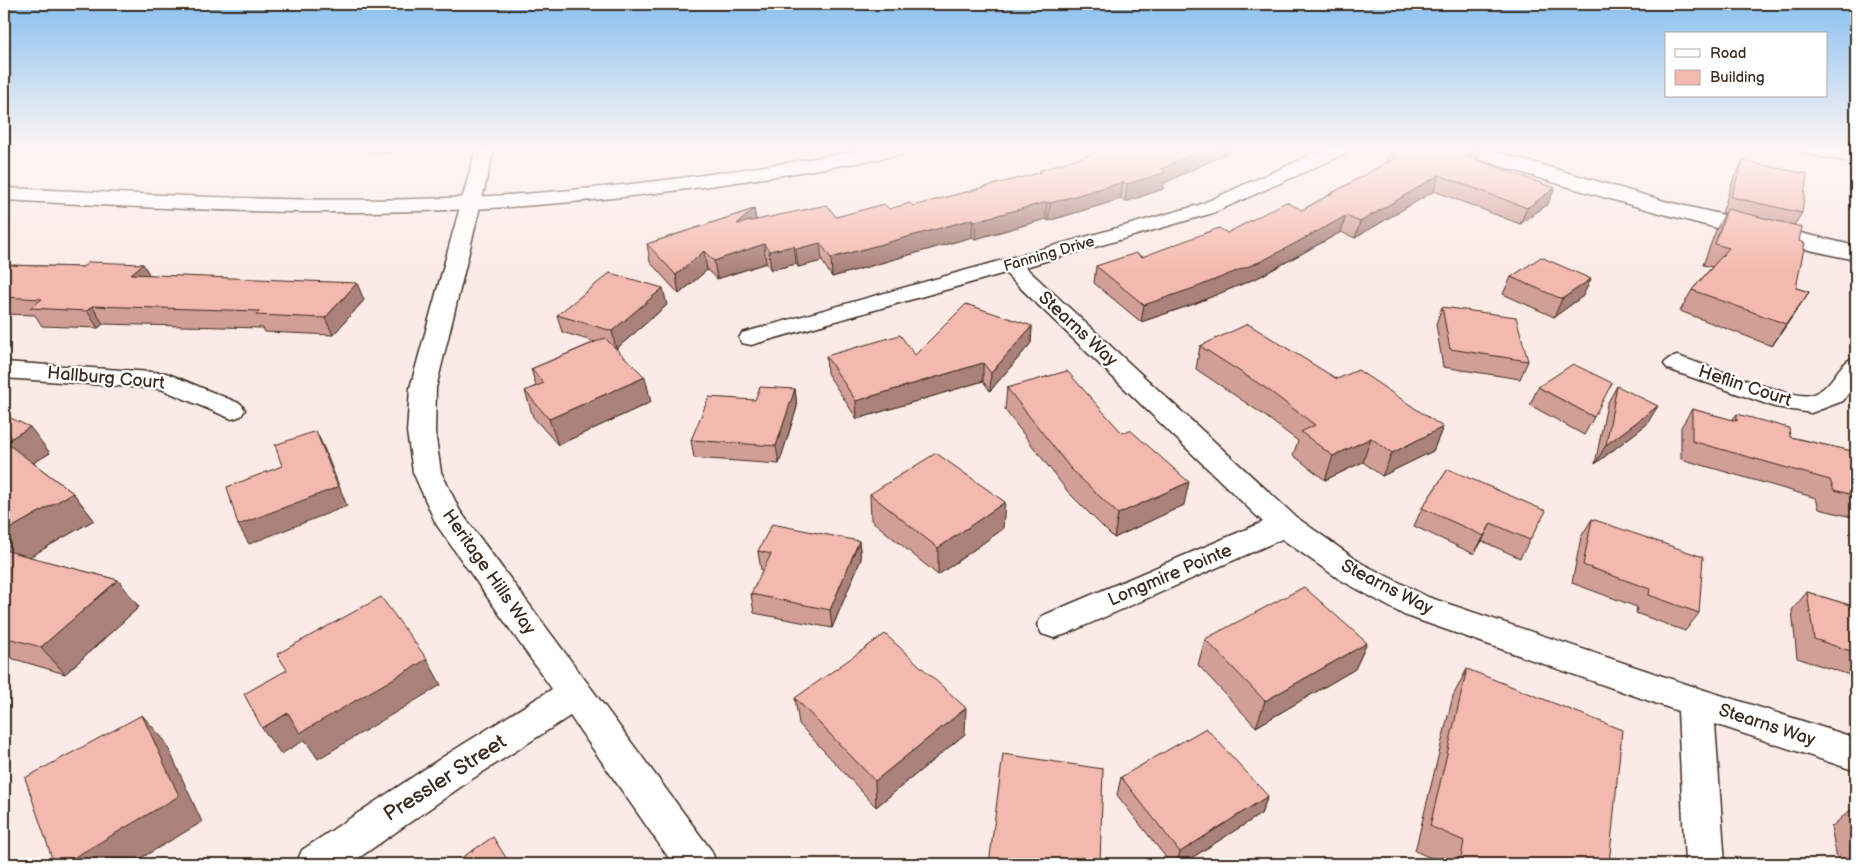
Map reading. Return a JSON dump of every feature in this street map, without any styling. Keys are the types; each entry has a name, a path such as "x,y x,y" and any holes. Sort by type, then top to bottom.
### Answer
{"street":[{"name":"Heritage Hills Way","path":"475,190 423,388 421,432 427,472 447,516 697,864"},
{"path":"4,194 319,206 386,206 472,202 637,190"},
{"name":"Fanning Drive","path":"751,338 1206,209 1250,190"},
{"path":"1597,190 1709,220 1856,254"},
{"name":"Stearns Way","path":"1010,265 1285,525 1350,571 1416,606 1695,702 1856,754"},
{"name":"Heflin Court","path":"1677,364 1784,401 1811,405 1834,395 1856,365"},
{"name":"Hallburg Court","path":"4,370 166,381 232,410"},
{"name":"Longmire Pointe","path":"1054,626 1285,525"},
{"name":"Pressler Street","path":"316,864 459,767 574,694"},
{"path":"1695,702 1705,864"}],"building":[{"path":"976,190 1097,190 975,221 973,219 831,258 820,243 796,249 794,246 769,251 764,244 714,261 704,251 676,275 647,244 754,209 737,224 827,205 836,217 884,204 889,209 910,203 913,206"},
{"path":"1339,190 1415,190 1360,222 1346,216 1264,260 1197,287 1144,305 1096,266 1136,253 1142,257 1219,228 1227,233 1286,202 1302,210"},
{"path":"1478,190 1553,190 1527,208"},
{"path":"1733,190 1805,190 1802,213 1731,197"},
{"path":"1727,209 1802,227 1799,241 1805,243 1796,288 1809,292 1786,324 1692,290 1729,248 1715,244"},
{"path":"1541,257 1591,279 1562,299 1511,277"},
{"path":"89,262 143,264 131,274 357,283 325,318 256,315 260,311 92,306 87,311 30,308 42,299 4,297 4,265 83,267"},
{"path":"610,273 663,288 612,331 557,315"},
{"path":"966,304 1032,326 991,373 983,363 856,401 826,356 900,335 915,355"},
{"path":"1442,307 1516,317 1528,361 1450,349"},
{"path":"1248,324 1337,379 1358,370 1443,427 1392,453 1371,438 1333,456 1301,432 1315,425 1267,389 1200,346"},
{"path":"605,338 645,377 549,419 525,391 544,383 531,369"},
{"path":"1573,364 1612,383 1594,417 1538,387"},
{"path":"1067,371 1122,433 1130,430 1189,482 1118,514 1071,469 1007,388"},
{"path":"1617,386 1658,406 1606,445"},
{"path":"760,387 795,389 776,446 691,440 709,397 755,400"},
{"path":"1692,409 1737,421 1737,414 1789,428 1790,437 1856,452 1856,496 1834,490 1830,480 1692,441"},
{"path":"4,415 30,427 5,442 73,493 4,532"},
{"path":"316,431 338,487 238,525 227,487 282,466 275,445"},
{"path":"936,453 1005,502 938,548 870,494"},
{"path":"1448,469 1546,511 1530,540 1491,523 1484,536 1422,508"},
{"path":"1592,519 1703,557 1699,613 1649,595 1650,589 1583,565"},
{"path":"772,524 859,541 830,610 751,594 771,554 758,551"},
{"path":"4,550 118,580 41,647 4,637"},
{"path":"1304,587 1367,643 1265,701 1205,639"},
{"path":"1807,592 1856,607 1856,653 1814,639"},
{"path":"381,597 427,659 300,733 288,713 262,728 244,694 287,670 277,654"},
{"path":"885,634 966,708 875,781 795,698"},
{"path":"1467,669 1622,730 1609,864 1460,864 1464,841 1430,826"},
{"path":"142,715 179,796 63,864 54,864 25,778"},
{"path":"1206,728 1268,796 1180,852 1121,777"},
{"path":"1003,754 1103,769 1100,864 989,864"},
{"path":"493,837 510,864 452,864"}]}
